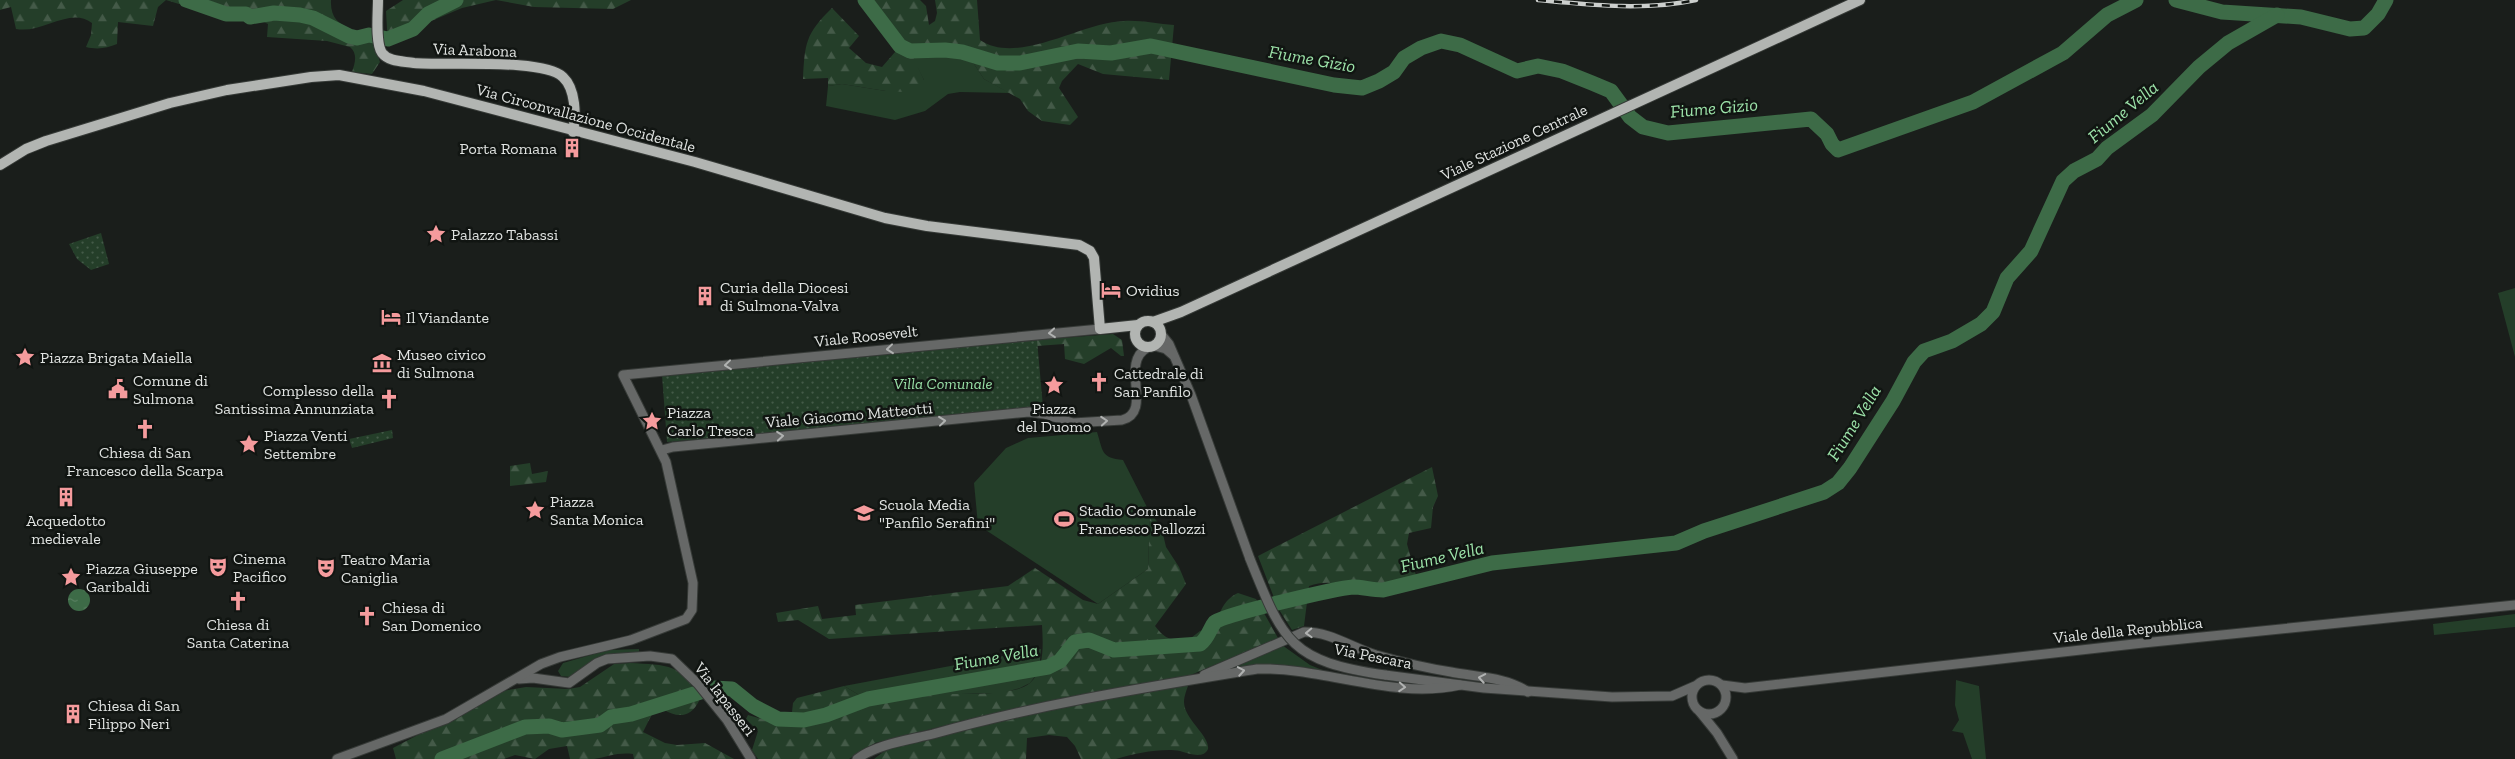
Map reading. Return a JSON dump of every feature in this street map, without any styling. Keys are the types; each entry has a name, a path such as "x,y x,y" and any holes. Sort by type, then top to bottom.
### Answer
{"main road":[{"name":"Via Arabona","path":"378,0 379,43 382,53 388,58 428,64 506,66 553,70 565,79 571,92 573,132"},
{"name":"Viale Stazione Centrale","path":"1153,322 1181,312 1860,0"},
{"name":"Via Circonvallazione Occidentale","path":"0,165 26,149 46,141 170,103 227,90 324,75 338,75 398,85 573,132 695,162 885,218 1084,246 1094,258 1100,329"},
{"name":"Viale Stazione Centrale","path":"1161,332 1181,312"},
{"path":"1145,321 1153,322 1161,332 1160,341 1151,347 1139,345 1135,338 1135,330 1138,325 1145,321"},
{"name":"Viale Roosevelt","path":"1100,329 1138,325"},
{"name":"Viale Roosevelt","path":"1112,328 1135,338"}],"street":[{"name":"Viale Roosevelt","path":"662,450 623,375 1100,329"},
{"name":"Via Pescara","path":"1161,332 1175,357 1250,559 1275,619 1293,643 1327,663 1385,675 1460,685 1528,692 1612,697 1672,696 1695,686"},
{"path":"1151,347 1166,349 1175,357"},
{"name":"Viale Giacomo Matteotti","path":"662,450 673,446 1040,412 1070,422 1129,418 1136,406 1136,362 1139,354 1151,347"},
{"path":"337,759 446,720 542,664 580,651 631,640 676,625 689,616 693,594 691,570 662,450"},
{"name":"Viale della Repubblica","path":"1722,685 1745,688 2142,643 2515,604"},
{"path":"1193,680 1258,651 1309,632 1325,635 1376,655 1450,672 1508,682 1528,692"},
{"name":"Via Iapasseri","path":"560,682 569,682 586,669 607,659 650,656 672,659 698,684 727,720 751,759"},
{"path":"542,664 560,682"},
{"path":"857,759 880,748 991,718 1053,704 1272,668 1392,686 1437,688 1460,685"},
{"path":"516,680 533,678 560,682"},
{"path":"1717,733 1716,719 1726,701 1726,693 1722,685 1708,680 1695,686 1692,697 1697,709 1717,733 1732,759"},
{"name":"Viale della Repubblica","path":"1726,701 1745,688"},
{"name":"Via Pescara","path":"1672,696 1697,709"},
{"path":"1697,709 1707,714 1719,711"}],"green space":[{"path":"0,0 166,0 158,7 153,26 118,22 117,44 90,48 86,47 91,35 92,23 75,17 36,28 16,29 11,7 0,10"},
{"path":"166,0 331,0 332,11 336,19 348,28 371,39 376,46 380,62 372,74 352,72 355,56 350,47 327,41 267,37 268,24 260,20 227,17 185,2 179,4"},
{"path":"403,0 496,0 462,8 429,22 388,46 386,11"},
{"path":"496,0 631,0 613,9 534,7"},
{"path":"869,0 920,0 926,6 929,25 935,21 937,13 935,0 977,0 980,40 995,47 1031,46 1107,23 1130,21 1174,25 1169,80 1103,74 1078,64 1062,81 1059,88 1078,117 1070,125 1042,121 1028,111 1020,99 984,79 964,49 931,47 913,57 924,80 923,93 886,91 842,84 828,86 828,78 803,79 808,40 816,25 832,8 859,36 849,48 866,63 882,67 902,44"},
{"path":"931,47 964,49 984,79 1010,93 960,92 948,94 925,111 895,120 826,106 828,86 842,84 886,91 924,80 912,57"},
{"path":"101,233 109,264 91,270 77,259 69,244"},
{"path":"2515,288 2515,357 2498,293"},
{"path":"1113,334 1122,340 1124,356 1121,356 1111,348 1084,364 1065,359 1064,344 1037,346 1037,340"},
{"name":"Villa Comunale","path":"1037,340 1043,407 667,442 662,375"},
{"path":"392,430 393,438 352,448 349,439"},
{"name":"Stadio Comunale Francesco Pallozzi","path":"1097,432 1104,452 1110,457 1123,460 1150,513 1148,569 1098,604 978,525 974,483 1006,448 1028,438"},
{"path":"530,463 532,474 548,471 546,482 510,486 510,466"},
{"path":"1432,467 1438,496 1433,507 1431,528 1409,533 1407,544 1417,579 1371,587 1332,583 1309,586 1304,626 1292,630 1278,608 1258,556"},
{"path":"1150,513 1161,526 1166,547 1179,567 1186,584 1155,626 1162,634 1172,639 1187,641 1200,631 1215,627 1225,603 1238,593 1256,599 1278,638 1186,677 967,720 875,743 849,759 758,759 752,750 758,731 746,719 748,715 769,721 792,712 793,703 797,698 844,686 874,704 920,695 978,694 1009,691 1030,683 1035,678 1041,664 1042,625 829,639 798,620 778,622 776,613 818,606 822,619 856,615 855,605 1008,586 1035,568 1083,600 1098,604 1148,569"},
{"path":"2515,614 2515,627 2434,635 2433,624"},
{"path":"1282,645 1310,665 1332,674 1217,673"},
{"path":"639,649 639,652 604,655 570,677 561,676 558,671 563,663 608,650"},
{"path":"1041,649 1039,671 1030,683 1003,693 920,695 874,704 844,686"},
{"path":"614,664 654,664 673,668 687,679 699,701 692,710 684,715 674,714 663,709 652,714 643,732 665,743 677,745 705,743 734,759 634,759 633,754 617,754 594,759 570,759 567,746 549,749 535,759 515,755 504,759 396,759 393,748 502,691 526,687 568,689 580,687"},
{"path":"1956,680 1979,686 1986,759 1972,759 1963,733 1952,731 1959,720 1955,705"},
{"path":"1189,683 1184,700 1185,708 1208,744 1206,752 1200,755 1177,750 1162,750 1128,755 1116,759 1081,759 1075,746 1067,737 1049,735 1027,738 1026,759 874,759 891,746 1000,719"}],"water":[{"path":"75,589 83,589 90,596 90,604 83,611 75,611 68,604 68,596"}],"waterway":[{"name":"Fiume Gizio","path":"186,0 226,14 246,14 250,17 274,13 300,15 313,18 349,36 357,38 369,35 388,39 413,29 428,14 456,0"},
{"name":"Fiume Gizio","path":"865,0 900,46 910,51 945,50 962,52 998,63 1020,63 1078,51 1111,53 1151,46 1334,85 1362,88 1394,72 1404,58 1421,48 1441,41 1460,45 1517,71 1538,66 1562,71 1611,91 1630,117 1643,127 1668,133 1811,119 1827,134 1832,144 1838,150 1973,102 2063,53 2107,15 2136,0"},
{"name":"Fiume Gizio","path":"2176,0 2222,12 2301,17 2350,29 2364,28 2378,14 2386,0"},
{"name":"Fiume Vella","path":"442,759 525,727 549,726 562,730 600,725 611,717 631,714 713,688 732,689 753,706 778,719 804,720 826,715 868,699 1048,667 1060,661 1075,642 1089,640 1114,650 1200,644 1215,622 1281,602 1353,587 1383,590 1492,563 1676,543 1704,531 1824,492 1838,483 1850,468 1893,401 1914,362 1924,351 1952,341 1981,324 1993,312 2007,278 2031,251 2063,181 2074,171 2097,159 2107,148 2152,115 2199,67 2228,43 2277,15"}],"railway":[{"path":"1538,0 1637,6 1696,0"}],"place":[{"name":"Porta Romana","path":"572,148"},
{"name":"Palazzo Tabassi","path":"436,234"},
{"name":"Ovidius","path":"1111,290"},
{"name":"Curia della Diocesi di Sulmona-Valva","path":"705,296"},
{"name":"Il Viandante","path":"391,317"},
{"name":"Piazza Brigata Maiella","path":"25,357"},
{"name":"Museo civico di Sulmona","path":"382,363"},
{"name":"Cattedrale di San Panfilo","path":"1099,382"},
{"name":"Piazza del Duomo","path":"1054,385"},
{"name":"Comune di Sulmona","path":"118,389"},
{"name":"Complesso della Santissima Annunziata","path":"389,399"},
{"name":"Piazza Carlo Tresca","path":"652,421"},
{"name":"Chiesa di San Francesco della Scarpa","path":"145,429"},
{"name":"Piazza Venti Settembre","path":"249,444"},
{"name":"Acquedotto medievale","path":"66,497"},
{"name":"Piazza Santa Monica","path":"535,510"},
{"name":"Scuola Media \"Panfilo Serafini\"","path":"864,513"},
{"name":"Stadio Comunale Francesco Pallozzi","path":"1064,519"},
{"name":"Cinema Pacifico","path":"218,567"},
{"name":"Teatro Maria Caniglia","path":"326,568"},
{"name":"Piazza Giuseppe Garibaldi","path":"71,577"},
{"name":"Chiesa di Santa Caterina","path":"238,601"},
{"name":"Chiesa di San Domenico","path":"367,616"},
{"name":"Chiesa di San Filippo Neri","path":"73,714"}]}
